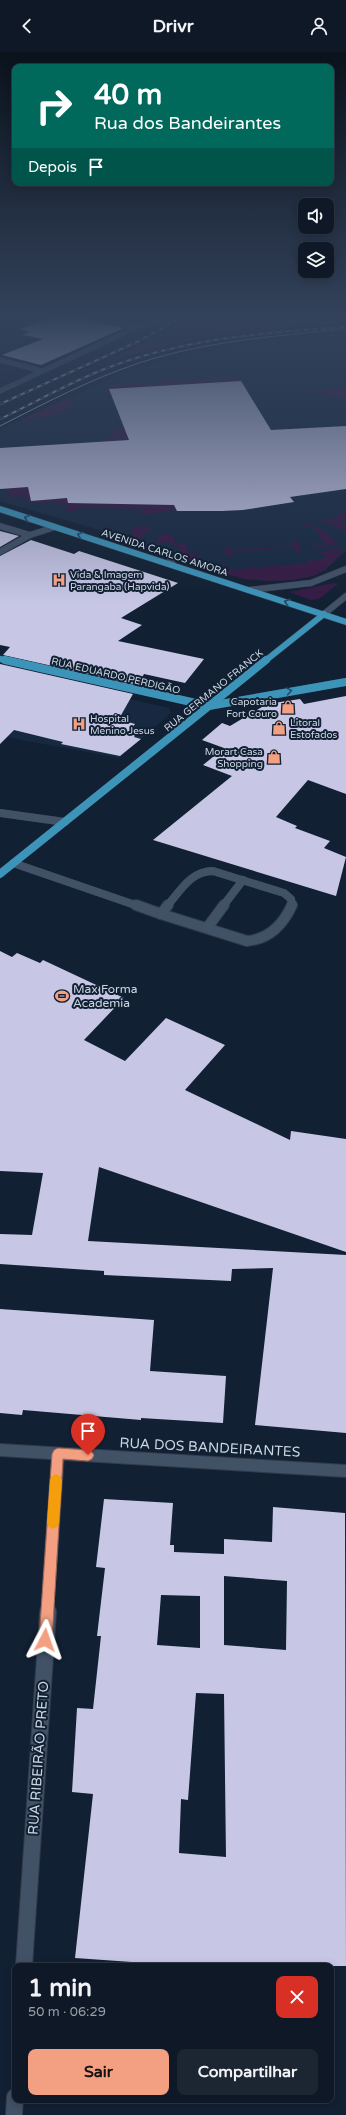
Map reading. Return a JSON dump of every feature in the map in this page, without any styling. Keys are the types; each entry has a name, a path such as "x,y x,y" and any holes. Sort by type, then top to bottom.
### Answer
{"main road":[{"name":"AVENIDA CARLOS AMORA","path":"0,509 176,563 180,568 346,622"},
{"name":"RUA GERMANO FRANCK","path":"0,874 324,614"},
{"name":"RUA EDUARDO PERDIGÃO","path":"0,659 209,706 346,682"}],"street":[{"path":"0,526 30,535"},
{"path":"0,552 30,535 55,527"},
{"path":"0,532 7,528"},
{"path":"170,558 176,563"},
{"path":"249,590 301,586 325,580 346,569"},
{"name":"RUA GERMANO FRANCK","path":"324,614 346,596"},
{"path":"0,813 65,822"},
{"path":"13,863 161,914 247,941 260,941 270,937 292,906 291,899 284,893 213,871 196,874 161,914"},
{"path":"207,928 243,880"},
{"name":"RUA DOS BANDEIRANTES","path":"0,1450 346,1471"},
{"name":"RUA RIBEIRÃO PRETO","path":"24,1963 58,1454"},
{"path":"14,2115 15,2103"}],"shaded area":[{"path":"37,412 346,412 346,551 325,570 308,577 273,581 244,579 138,546 137,541 0,501 0,429"},
{"path":"37,412 60,412 33,419 20,420"},
{"path":"124,427 129,440 102,441 111,436 113,430"},
{"path":"28,487 31,501 67,498 68,503 175,505 177,509 147,515 142,514 143,509 78,507 77,512 65,511 71,507 49,501 43,504 25,501 22,500 29,496 21,494 14,498 9,495 7,488"},
{"path":"346,511 346,516 341,521 346,527 346,531 321,521 322,519 329,521"},
{"path":"304,525 317,527 339,544 315,548 314,546 325,545 314,527 304,528"},
{"path":"149,526 152,528 143,534 140,540 142,544 149,546 146,548 125,541 133,535 132,527"},
{"path":"172,534 176,544 185,543 188,552 200,556 201,558 196,561 219,569 225,564 228,570 309,563 307,558 316,561 327,556 319,552 341,549 343,552 325,570 313,576 291,580 267,581 244,579 188,562 178,546 166,542 163,544 155,540 160,535"},
{"path":"295,541 298,543 302,551 297,552 294,547 231,552 233,557 227,555 224,549 228,546 230,550 293,546 291,542"},
{"path":"333,583 338,584 319,599 311,600 290,592"},
{"name":"Hospital Menino Jesus","path":"0,670 169,708 171,713 119,758 0,736"}],"building":[{"path":"118,412 260,412 271,430 346,426 346,489 290,497 294,502 243,510 177,511 174,505 68,503 67,498 31,501 28,487 0,489 0,448 129,440"},
{"path":"0,531 19,536 0,547"},
{"path":"31,540 74,554 79,551 178,583 121,618 142,625 118,641 204,659 185,683 144,674 138,685 3,655 10,647 0,645 0,556"},
{"name":"Hospital Menino Jesus","path":"0,664 133,694 120,717 130,720 128,722 135,724 132,728 139,730 134,737 141,739 120,756 61,744 63,742 14,730 0,744"},
{"path":"346,696 346,794 308,780 276,817 297,826 295,828 330,841 324,848 346,857 336,896 153,840 232,776 203,765 224,748 202,740 222,723 230,726 267,704 300,699 304,704"},
{"path":"0,951 12,957 17,953 40,963 43,960 124,998 84,1040 125,1061 166,1018 225,1045 185,1090 290,1140 291,1131 346,1139 346,1252 99,1167 88,1241 346,1255 346,1433 255,1425 273,1268 232,1269 231,1281 104,1275 104,1271 0,1264 0,1234 32,1235 43,1173 0,1171"},
{"path":"0,1309 154,1320 150,1371 226,1376 223,1423 141,1418 141,1420 23,1410 22,1415 0,1413"},
{"path":"104,1499 173,1503 170,1545 174,1545 174,1552 224,1554 224,1539 272,1542 273,1507 345,1513 346,1966 334,1966 334,1963 146,1963 75,1958 93,1794 72,1792 77,1708 93,1709 101,1636 97,1636 105,1568 96,1567","holes":["224,1576 287,1581 286,1650 224,1645","161,1595 200,1596 200,1648 157,1645","196,1693 224,1694 226,1857 179,1853 181,1799 188,1800"]}],"tram line":[{"path":"0,426 27,412"}],"railway":[{"path":"0,419 13,412"}],"slow traffic":[{"path":"53,1523 56,1480"}],"place":[{"name":"Vida & Imagem Parangaba (Hapvida)","path":"59,580"},
{"name":"Capotaria Fort Couro","path":"288,707"},
{"name":"Hospital Menino Jesus","path":"79,724"},
{"name":"Litoral Estofados","path":"279,728"},
{"name":"Morart Casa Shopping","path":"274,757"},
{"name":"Max Forma Academia","path":"62,996"}],"route":[{"path":"45,1640 58,1454 88,1455"}]}
